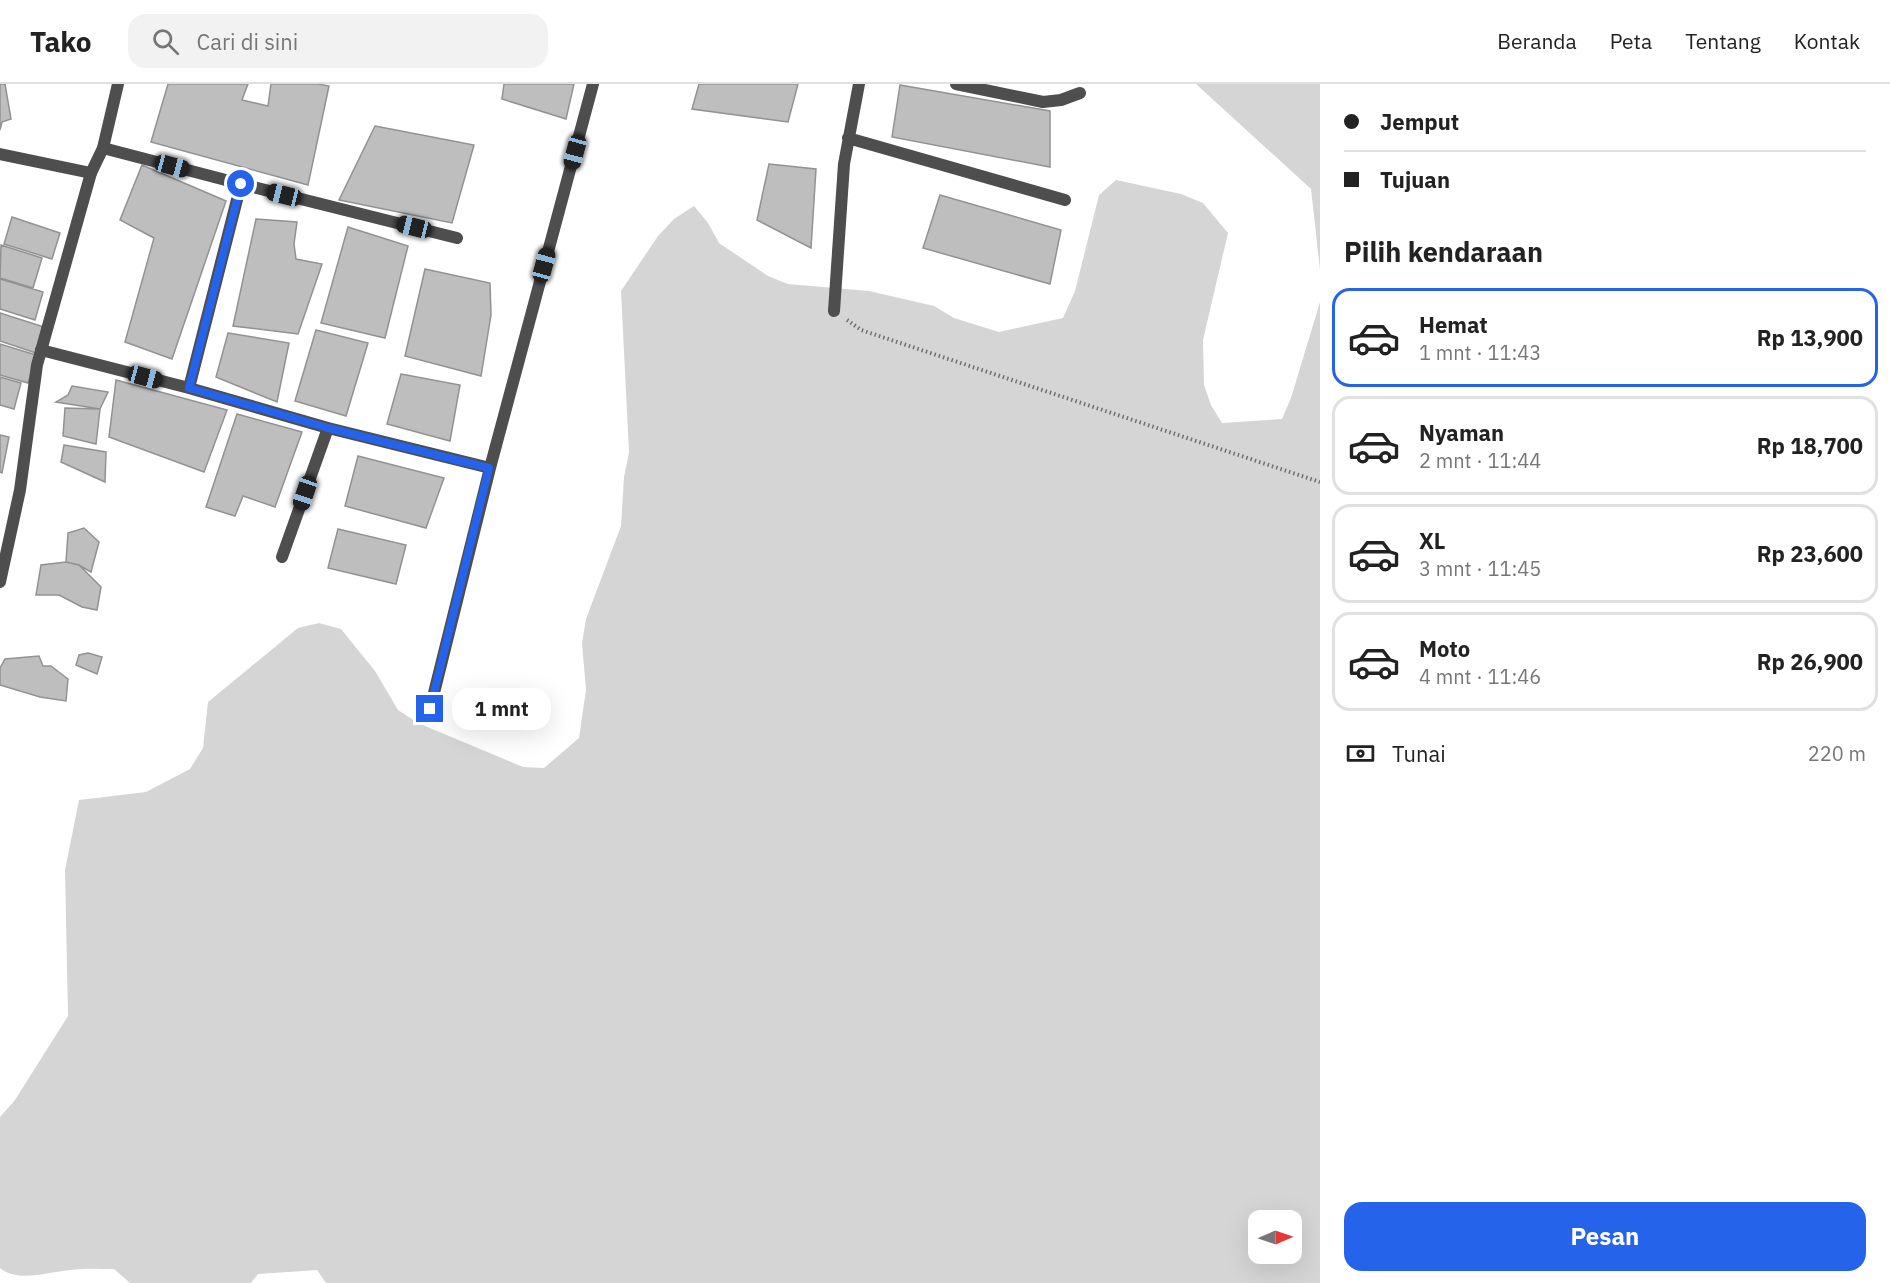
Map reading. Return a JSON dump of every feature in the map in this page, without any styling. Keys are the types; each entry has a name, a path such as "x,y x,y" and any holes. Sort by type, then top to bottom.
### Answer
{"street":[{"path":"0,582 20,490 37,365 91,173 103,148 118,84"},
{"path":"430,709 489,468 593,84"},
{"path":"834,311 844,164 859,84"},
{"path":"956,84 1042,102 1061,100 1080,93"},
{"path":"848,138 1065,200"},
{"path":"103,148 457,238"},
{"path":"0,154 91,173"},
{"path":"189,388 241,184"},
{"path":"41,350 189,388 328,428 489,468"},
{"path":"282,557 328,428"}],"path":[{"path":"834,311 861,330 1320,482"}],"shaded area":[{"path":"1196,84 1320,84 1320,270 1311,189"},
{"path":"1116,180 1181,194 1203,203 1228,233 1203,340 1204,385 1211,405 1222,423 1282,419 1291,398 1320,302 1320,1283 326,1283 317,1270 258,1274 251,1283 130,1283 114,1269 76,1269 24,1276 15,1275 0,1268 0,1117 15,1100 68,1016 65,870 79,800 146,792 190,769 203,748 208,702 298,628 319,623 341,629 375,671 398,710 418,723 523,767 544,768 579,738 586,690 582,643 586,619 621,526 624,477 629,452 621,291 658,236 674,219 694,206 708,223 719,243 768,276 788,284 869,291 934,306 954,318 999,332 1063,318 1075,291 1099,195"}],"building":[{"path":"0,84 5,84 11,119 2,122 0,130"},
{"path":"168,84 248,84 242,100 268,106 271,84 329,86 308,185 151,142"},
{"path":"504,84 574,84 566,119 502,99"},
{"path":"699,84 798,84 788,122 692,109"},
{"path":"900,85 1050,111 1050,167 892,137"},
{"path":"375,126 474,145 452,223 339,200"},
{"path":"769,164 816,169 811,248 757,220"},
{"path":"142,165 226,201 172,359 125,342 154,238 120,220"},
{"path":"940,195 1061,230 1050,284 923,248"},
{"path":"12,217 60,233 52,259 4,244"},
{"path":"256,219 297,222 294,244 296,259 322,264 298,334 233,326"},
{"path":"348,227 408,246 385,338 321,323"},
{"path":"1,245 42,258 33,288 0,278"},
{"path":"425,269 490,283 491,315 481,376 405,356"},
{"path":"0,279 43,292 35,320 0,309"},
{"path":"0,313 44,327 36,353 0,341"},
{"path":"316,330 368,343 346,416 295,401"},
{"path":"228,333 289,343 277,402 216,377"},
{"path":"0,344 36,355 28,383 0,375"},
{"path":"401,374 460,385 450,441 387,424"},
{"path":"0,377 21,383 14,409 0,405"},
{"path":"116,380 227,410 204,472 109,437"},
{"path":"72,386 108,392 100,409 56,402 68,395"},
{"path":"65,408 100,409 96,444 63,436"},
{"path":"237,414 302,432 275,507 243,496 235,516 206,507"},
{"path":"0,435 9,437 2,473 0,472"},
{"path":"64,445 106,452 105,482 61,462"},
{"path":"358,456 444,478 426,528 345,506"},
{"path":"84,528 99,542 91,572 79,565 66,562 68,533"},
{"path":"338,529 406,545 396,584 328,568"},
{"path":"66,562 79,565 101,587 97,610 82,607 59,595 36,595 41,565"},
{"path":"88,653 102,657 97,674 76,665 79,655"},
{"path":"39,656 43,666 51,666 68,679 66,701 40,697 0,685 0,668 5,659"}],"route":[{"path":"241,184 189,388 328,428 489,468 430,709"}]}
